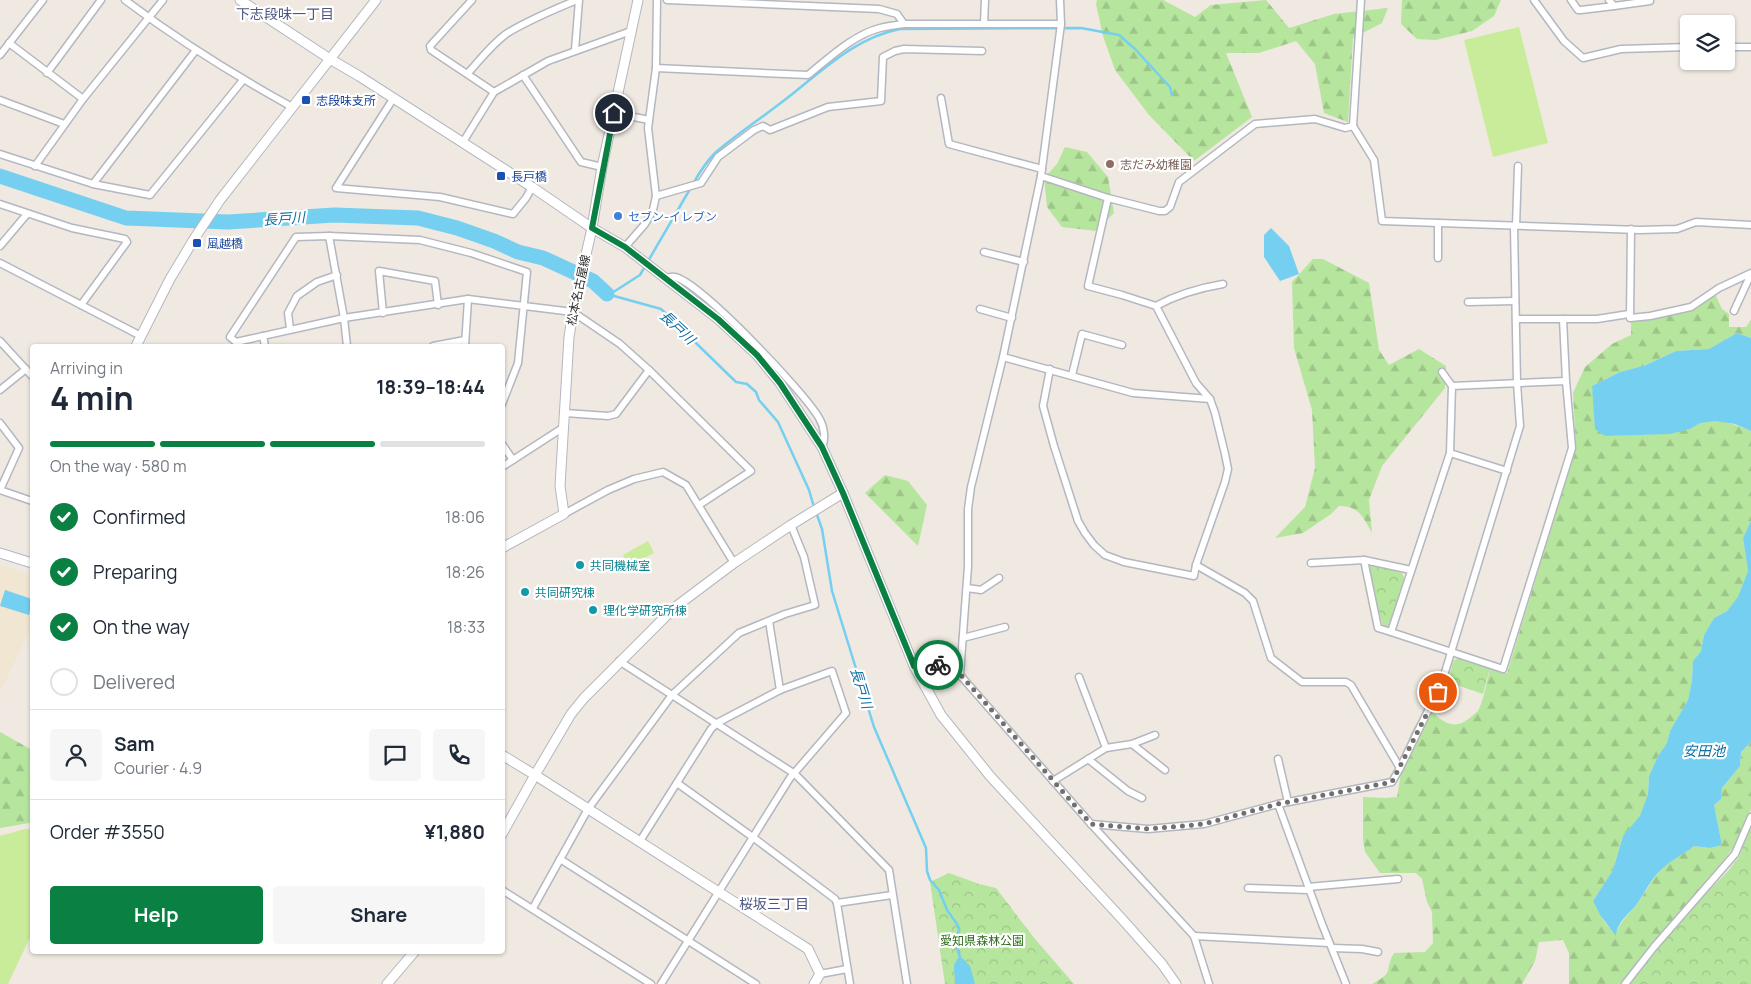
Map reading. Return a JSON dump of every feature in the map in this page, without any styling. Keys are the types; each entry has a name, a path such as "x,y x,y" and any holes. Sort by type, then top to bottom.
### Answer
{"street":[{"path":"0,55 43,0"},
{"path":"47,73 101,0"},
{"path":"125,0 196,50 243,80 292,107"},
{"path":"35,166 82,100 163,0"},
{"path":"240,0 330,60 359,76 532,187 592,228 625,247 718,319 757,355 780,383 822,447 843,493 914,666 941,715 990,776 1129,927 1162,964 1176,984"},
{"path":"137,344 170,279 195,236 220,200 376,0"},
{"path":"472,0 430,46 431,50 494,92"},
{"path":"468,73 491,47 507,34 540,16 578,0 575,50"},
{"name":"松本名古屋線","path":"564,514 560,486 569,337 578,284 592,228 602,167 638,0"},
{"path":"625,247 645,224 653,210 656,196 648,128 656,68 657,0"},
{"path":"667,0 879,8 897,14 904,24"},
{"path":"984,23 985,0"},
{"path":"960,674 967,588 968,509 971,487 1004,357 1042,173 1060,28 1060,0"},
{"path":"1361,0 1353,126 1374,160 1382,221 1631,229 1677,229 1696,222 1751,225"},
{"path":"1534,0 1564,41 1583,58 1620,49 1680,47"},
{"path":"1571,0 1578,10 1611,3 1650,1"},
{"path":"656,68 808,75 836,52 861,36 879,28 904,24 984,23 1060,28"},
{"path":"463,142 494,92 548,61 631,31"},
{"path":"10,43 82,100"},
{"path":"1735,47 1751,47"},
{"path":"656,196 701,183 718,157 754,130 763,126 770,130 828,107 881,101 884,58 895,51 904,49 982,51"},
{"path":"93,184 196,50"},
{"path":"523,75 581,162 602,167"},
{"path":"0,154 93,184 150,195 243,80"},
{"path":"941,98 948,144 1042,173 1108,198 1159,211 1170,208 1179,182 1255,124 1315,119 1345,128 1353,126"},
{"path":"393,99 336,188 440,197 513,214 532,187"},
{"path":"0,100 64,124"},
{"path":"614,113 649,120"},
{"path":"1091,824 1148,829 1204,824 1278,804 1392,782 1442,682 1520,426 1515,301 1515,226 1518,166"},
{"path":"1050,369 1043,406 1054,446 1084,533 1105,554 1124,562 1194,576 1228,469 1210,399 1196,383 1156,306 1088,286 1108,198"},
{"path":"0,204 72,228 124,239 127,242 81,305"},
{"path":"0,246 27,214"},
{"path":"1438,223 1438,258"},
{"path":"1631,229 1630,318 1650,316 1691,307 1719,288 1751,274"},
{"path":"329,236 337,275 347,344"},
{"path":"505,396 518,364 524,306 527,272 471,253 420,240 329,236 296,237 230,337 236,342 344,318 468,299 524,306 573,312 620,344 649,370 751,471 699,504"},
{"path":"984,252 1024,262"},
{"path":"0,263 141,336"},
{"path":"384,313 379,271 435,281 438,305"},
{"path":"1734,311 1751,274"},
{"path":"290,329 288,313 297,296 317,282 337,275"},
{"path":"664,278 675,277 698,290 764,354 820,419 825,441 822,447"},
{"path":"1156,306 1172,297 1195,289 1224,284"},
{"path":"465,343 468,299"},
{"path":"1468,302 1515,301"},
{"path":"980,309 1012,318"},
{"path":"1516,320 1597,319 1629,314"},
{"path":"1364,560 1378,628 1504,669 1572,448 1563,319"},
{"path":"1072,375 1082,334 1122,345"},
{"path":"264,336 264,344"},
{"path":"0,341 30,374"},
{"path":"1004,357 1133,393 1210,399"},
{"path":"0,390 26,369"},
{"path":"565,413 608,416 616,414 649,370"},
{"path":"1391,632 1450,453 1452,386 1442,372"},
{"path":"1452,386 1566,381"},
{"path":"0,423 20,448 0,490 30,500"},
{"path":"505,465 564,426"},
{"path":"505,448 513,460"},
{"path":"1450,453 1507,471"},
{"path":"505,546 608,490 634,479 663,472 686,485 734,564"},
{"path":"505,829 571,714 619,661 674,608 791,525 843,493"},
{"path":"533,908 588,809 672,695 739,633 768,621 815,606 804,557 791,525"},
{"path":"0,553 30,560"},
{"path":"1312,563 1364,560 1411,570"},
{"path":"1196,565 1245,593 1253,601 1271,658 1302,682 1346,682 1351,685 1400,768"},
{"path":"967,588 981,590 999,578"},
{"path":"768,621 780,690"},
{"path":"963,638 1005,627"},
{"path":"619,661 795,774 889,870 907,984"},
{"path":"914,666 932,664 948,667 960,674 1091,824 1194,936 1209,984"},
{"path":"640,841 711,729 718,723 780,690 832,670 846,713 790,778 661,984"},
{"path":"1080,677 1106,748"},
{"path":"1053,781 1106,748 1132,744 1155,735"},
{"path":"1132,744 1165,770"},
{"path":"505,757 808,949 820,974"},
{"path":"1088,759 1128,791 1142,798"},
{"path":"1278,759 1288,802"},
{"path":"677,783 754,838 837,903 850,984"},
{"path":"1278,804 1330,946 1346,984"},
{"path":"1625,984 1654,947 1735,854 1751,817"},
{"path":"560,859 756,984"},
{"path":"1248,888 1309,889 1398,879"},
{"path":"505,892 651,984"},
{"path":"837,903 892,895"},
{"path":"1194,936 1330,946 1378,952"},
{"path":"387,984 412,954"},
{"path":"820,974 847,970"},
{"path":"814,984 820,974"}],"shaded area":[{"path":"0,565 30,574 30,629 0,692"}],"green space":[{"path":"1097,0 1163,0 1195,17 1211,5 1266,0 1289,28 1334,14 1388,8 1382,23 1353,38 1348,122 1324,113 1315,64 1296,41 1259,53 1226,53 1252,117 1194,161 1149,115 1115,70 1103,36 1096,4"},
{"path":"1402,0 1501,0 1494,16 1472,31 1436,40 1417,39 1401,24"},
{"path":"1519,27 1548,143 1493,157 1464,40"},
{"path":"1065,147 1087,152 1108,177 1114,213 1096,231 1062,227 1047,207 1044,178 1057,164"},
{"path":"1313,259 1323,259 1369,283 1379,350 1389,365 1419,349 1446,366 1445,388 1382,466 1369,500 1372,533 1363,517 1356,510 1339,506 1331,514 1303,533 1275,538 1305,507 1315,468 1312,410 1294,348 1292,282"},
{"path":"1711,295 1716,296 1722,309 1729,314 1729,327 1746,327 1751,320 1751,338 1737,333 1709,349 1676,351 1646,365 1620,372 1592,386 1594,403 1605,436 1686,430 1699,423 1712,420 1726,422 1751,431 1751,521 1743,538 1748,571 1738,598 1727,611 1714,618 1704,635 1701,651 1693,661 1688,700 1670,731 1667,743 1658,756 1649,776 1648,794 1640,817 1623,836 1613,870 1593,901 1605,923 1616,933 1656,876 1667,864 1694,846 1710,848 1722,845 1714,805 1721,799 1722,788 1740,766 1741,752 1751,742 1751,809 1736,844 1708,882 1651,945 1621,984 1569,984 1569,953 1563,940 1539,942 1535,961 1522,984 1372,984 1387,973 1394,953 1425,952 1433,943 1432,912 1427,902 1422,879 1416,873 1380,873 1365,852 1363,840 1363,797 1397,797 1405,754 1411,733 1416,724 1422,718 1433,713 1448,723 1462,723 1478,711 1490,668 1507,673 1576,448 1573,393 1585,367 1612,344 1631,335 1631,321 1690,310"},
{"path":"885,475 908,481 927,505 918,546 865,493"},
{"path":"648,541 654,553 629,566 623,555"},
{"path":"1369,563 1402,573 1404,578 1390,626 1383,626 1366,565"},
{"path":"1458,658 1490,668 1483,694 1448,682 1453,661"},
{"path":"0,732 30,749 30,822 0,828"},
{"path":"1751,825 1751,984 1630,984 1686,914 1739,857"},
{"path":"30,829 30,937 8,984 0,984 0,836"},
{"name":"愛知県森林公園","path":"949,873 996,888 1035,939 1074,984 945,984 930,882"}],"water":[{"path":"1271,228 1289,246 1299,274 1280,281 1264,257 1264,235"},
{"path":"1737,333 1751,338 1751,431 1735,424 1715,421 1700,423 1690,429 1670,434 1605,436 1595,429 1592,386 1620,372 1646,365 1676,351 1709,349"},
{"name":"安田池","path":"1751,521 1751,742 1741,752 1740,766 1722,788 1721,799 1714,805 1722,845 1710,848 1694,846 1666,866 1658,873 1637,904 1621,922 1616,936 1600,915 1593,901 1613,870 1623,836 1640,816 1648,794 1649,776 1658,756 1667,743 1670,731 1688,700 1693,661 1701,651 1704,635 1714,618 1727,611 1738,597 1748,571 1743,538"},
{"path":"5,590 30,598 29,615 0,606"},
{"path":"961,957 970,966 975,984 955,984 954,965 958,958"}],"waterway":[{"path":"693,184 715,153 837,58 867,40 900,29 1081,28 1119,35 1135,49 1170,87 1172,95"},
{"name":"長戸川","path":"0,176 126,218 228,222 334,215 418,218 457,228 518,252 543,258 593,281 607,294"},
{"path":"608,294 640,275 690,189"},
{"name":"長戸川","path":"607,294 661,309 736,382 747,384 756,392 759,400 778,422 809,490 814,507"},
{"name":"長戸川","path":"816,512 822,529 832,591 874,727 926,848 927,871 930,880 939,890 947,910 959,929 956,945 960,957"}],"way so far":[{"path":"938,665 948,667 960,674 1091,824 1148,829 1204,824 1278,804 1392,782 1438,692"}],"place":[{"name":"志段味支所","path":"306,100"},
{"name":"志だみ幼稚園","path":"1110,164"},
{"name":"長戸橋","path":"501,176"},
{"name":"セブン-イレブン","path":"618,216"},
{"name":"風越橋","path":"197,243"},
{"name":"共同機械室","path":"580,565"},
{"name":"共同研究棟","path":"525,592"},
{"name":"理化学研究所棟","path":"593,610"}],"district":[{"name":"下志段味一丁目","path":"285,13"},
{"name":"桜坂三丁目","path":"774,903"}],"route":[{"path":"614,113 602,167 592,228 625,247 718,319 757,355 780,383 822,447 843,493 914,666 938,665"}]}
